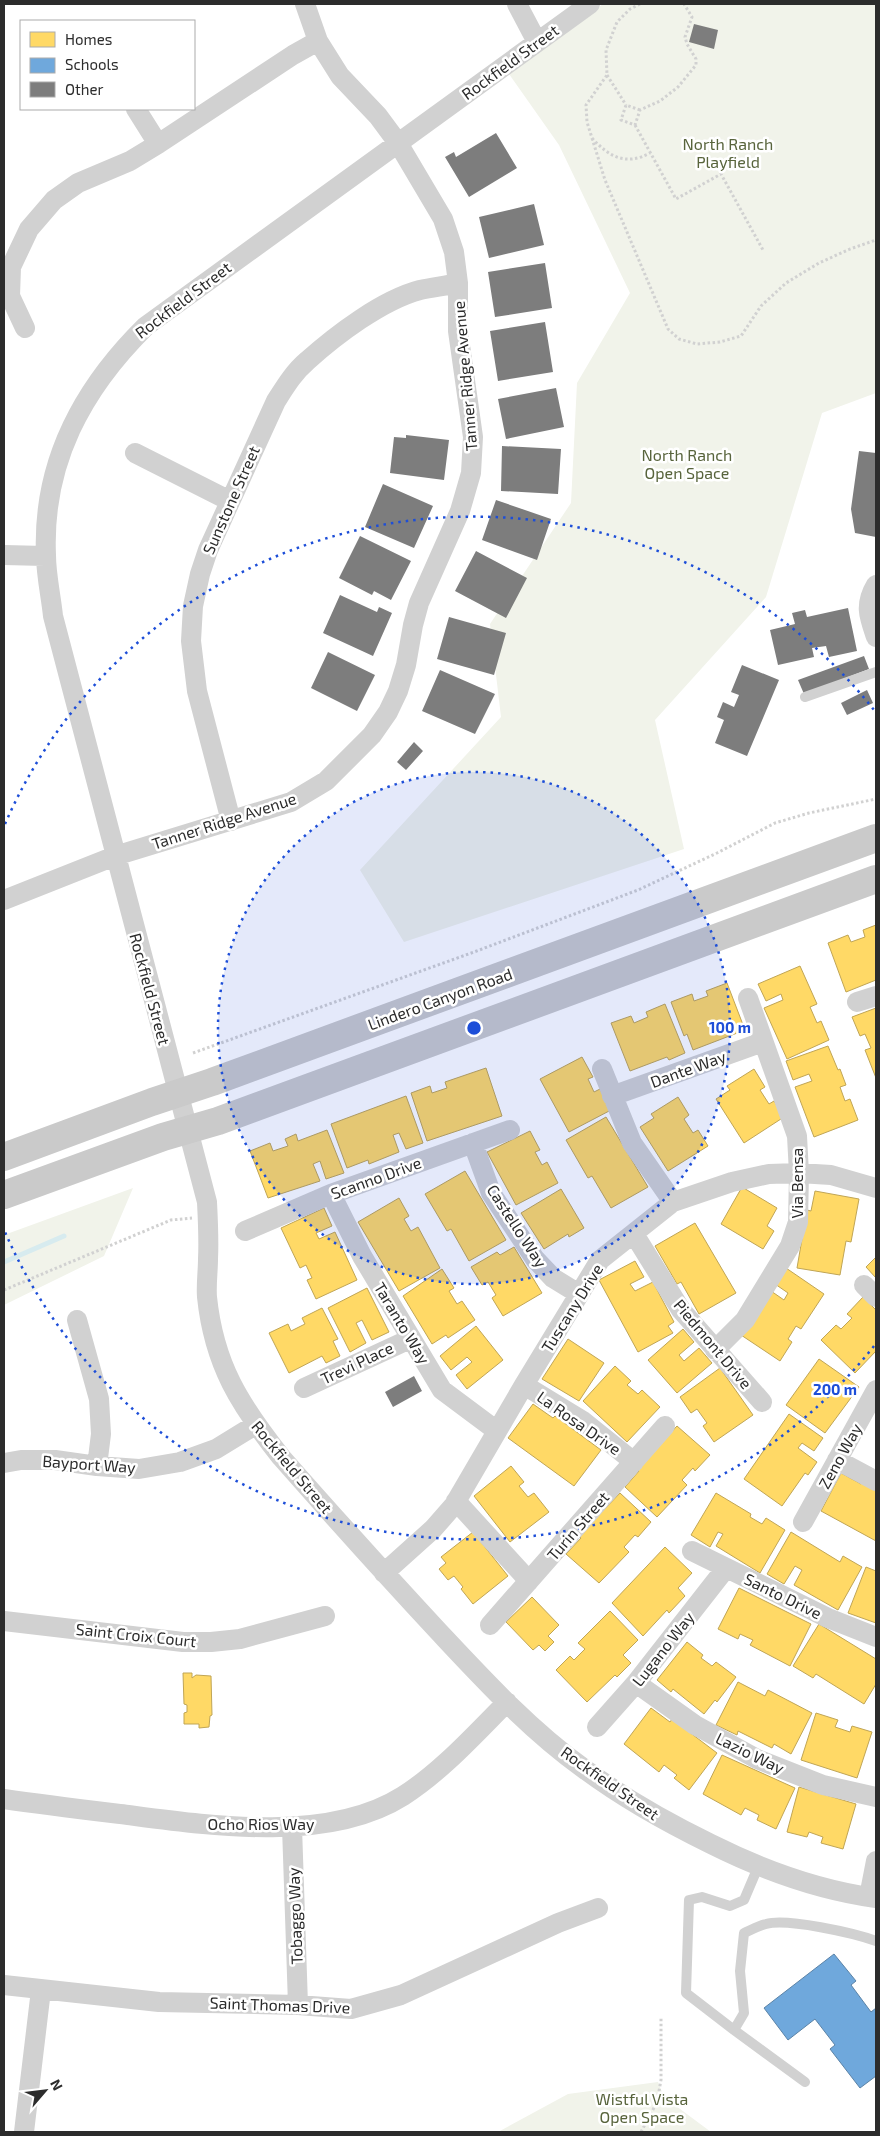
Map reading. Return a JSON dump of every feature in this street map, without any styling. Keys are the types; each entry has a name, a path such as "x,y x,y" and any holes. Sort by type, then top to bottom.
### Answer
{"main road":[{"name":"Lindero Canyon Road","path":"4,1156 152,1102 178,1095 876,838"},
{"path":"4,1195 236,1114 876,879"}],"street":[{"name":"Tanner Ridge Avenue","path":"4,900 115,856 291,802 326,781 372,735 388,712 398,691 406,666 419,603 460,511 471,472 473,437 458,331 458,283 454,252 443,219 398,143 378,116 340,76 318,41 305,4"},
{"path":"517,4 537,42"},
{"name":"Rockfield Street","path":"590,4 146,326 122,349 87,396 63,448 51,490 46,526 46,556 53,616 207,1202 207,1295 213,1336 228,1381 255,1425 384,1573 478,1674 545,1737 582,1768 672,1825 758,1867 814,1885 873,1898"},
{"path":"25,328 10,296 11,267 29,229 54,200 78,183 130,161 293,55 318,41"},
{"path":"137,110 158,144"},
{"name":"Sunstone Street","path":"231,821 197,691 191,642 193,606 200,574 208,550 276,401 306,362 363,318 386,303 419,290 458,283"},
{"path":"135,454 230,501"},
{"path":"4,555 46,556"},
{"path":"876,585 869,596 868,614 876,637"},
{"name":"Via Bensa","path":"715,1350 745,1320 790,1246 798,1222 799,1173 797,1136 748,998"},
{"name":"Dante Way","path":"612,1096 763,1042"},
{"path":"602,1069 632,1143 673,1202"},
{"name":"Scanno Drive","path":"245,1232 331,1194 510,1130"},
{"name":"Castello Way","path":"473,1143 492,1192 535,1259 553,1278 579,1294"},
{"name":"Tuscany Drive","path":"384,1573 433,1529 456,1501 524,1384 600,1260 673,1202 732,1182 769,1174 831,1175 876,1188"},
{"name":"Taranto Way","path":"331,1194 362,1256 442,1390 497,1431"},
{"name":"Piedmont Drive","path":"634,1234 682,1310 762,1402"},
{"path":"77,1320 99,1399 101,1434 97,1466"},
{"name":"Trevi Place","path":"304,1388 410,1339"},
{"name":"La Rosa Drive","path":"524,1384 583,1421 634,1462"},
{"name":"Zeno Way","path":"803,1522 876,1390"},
{"name":"Bayport Way","path":"4,1463 21,1460 55,1460 139,1469 180,1462 216,1449 255,1425"},
{"name":"Turin Street","path":"490,1625 665,1426"},
{"path":"837,1460 876,1481"},
{"path":"456,1501 529,1581"},
{"name":"Santo Drive","path":"692,1551 828,1618 876,1637"},
{"name":"Lugano Way","path":"597,1728 636,1683 726,1568"},
{"name":"Saint Croix Court","path":"4,1621 184,1642 211,1642 240,1639 325,1616"},
{"name":"Lazio Way","path":"636,1683 695,1725 757,1759 823,1785 876,1797"},
{"name":"Ocho Rios Way","path":"4,1799 184,1823 233,1826 292,1827 346,1819 403,1796 446,1762 508,1702"},
{"name":"Tobaggo Way","path":"292,1827 298,2005"},
{"path":"873,1898 876,1861"},
{"name":"Saint Thomas Drive","path":"4,1985 159,2002 298,2005 351,2009 401,1995 558,1923 598,1908"},
{"path":"24,2132 41,1990"}],"lane":[{"path":"805,698 876,672"},
{"path":"758,1867 744,1900 730,1906 702,1897 689,1900 686,1993 805,2082"},
{"path":"734,2030 744,2013 740,1971 744,1933 767,1924 794,1924 857,1934 876,1941"}],"path":[{"path":"640,4 630,9 617,22 606,50 607,75 626,105 640,110 660,101 678,87 696,65 696,59 686,44 684,37 692,17 684,4"},
{"path":"607,75 586,105 587,122 605,180 668,328 679,339 697,344 720,342 741,336 761,306 786,282 819,263 876,240"},
{"path":"626,105 621,120 635,125 676,199 721,174 763,250"},
{"path":"635,125 640,110"},
{"path":"592,138 604,151 614,156 627,159 642,157 650,153"},
{"path":"193,1053 474,952 638,890 717,854 775,823 809,813 876,800"},
{"path":"4,1290 171,1220 208,1216"},
{"path":"641,2132 657,2102 661,2080 661,2018"}],"green space":[{"path":"603,4 876,4 876,393 822,413 766,597 655,720 684,849 404,942 360,870 501,717 490,624 571,503 577,383 630,293 559,145 509,74"},
{"path":"133,1188 104,1256 4,1305 4,1235"},
{"name":"Wistful Vista Open Space","path":"658,2082 664,2097 711,2132 498,2132 568,2094"}],"building: Homes":[{"path":"876,925 876,980 846,992 828,943 848,935 851,942 865,937 863,930"},
{"path":"800,966 817,1004 810,1007 817,1023 821,1021 829,1040 787,1059 764,1008 783,1000 781,994 766,1001 758,984"},
{"path":"727,983 745,1030 693,1050 687,1034 684,1036 671,1002 692,994 694,1001 708,996 706,991"},
{"path":"665,1004 685,1053 669,1060 667,1057 630,1071 611,1023 631,1016 634,1023 648,1017 646,1012"},
{"path":"876,1008 876,1078 865,1050 871,1048 865,1034 860,1036 852,1017"},
{"path":"828,1046 846,1085 840,1087 845,1101 850,1099 858,1120 814,1137 795,1087 812,1081 809,1074 793,1080 786,1061"},
{"path":"582,1057 593,1077 588,1079 594,1092 600,1089 611,1110 569,1132 540,1079"},
{"path":"486,1068 502,1116 427,1141 411,1093 430,1086 432,1093 447,1088 445,1082"},
{"path":"754,1069 765,1087 760,1090 769,1104 774,1101 784,1117 744,1143 716,1099 730,1090 727,1086"},
{"path":"406,1096 423,1143 406,1149 399,1133 393,1135 399,1152 369,1164 368,1160 347,1168 331,1124"},
{"path":"678,1097 689,1115 684,1119 693,1133 698,1130 708,1146 668,1171 640,1127 654,1118 651,1114"},
{"path":"606,1117 648,1187 611,1208 592,1176 588,1178 566,1140"},
{"path":"327,1130 344,1173 326,1179 320,1161 313,1164 320,1181 268,1198 250,1151 270,1143 273,1151 288,1146 285,1139 296,1134 298,1141"},
{"path":"530,1131 540,1150 535,1152 542,1165 547,1162 558,1183 516,1205 487,1152"},
{"path":"465,1171 506,1240 469,1261 451,1229 447,1231 425,1194"},
{"path":"742,1187 777,1208 767,1226 774,1231 763,1249 721,1224"},
{"path":"561,1189 584,1228 569,1237 568,1234 544,1249 521,1213"},
{"path":"815,1191 859,1199 851,1242 846,1241 840,1275 797,1268 807,1210 811,1211"},
{"path":"399,1198 409,1216 404,1219 411,1231 418,1227 440,1268 399,1291 358,1222"},
{"path":"324,1208 332,1226 316,1233 319,1239 335,1232 357,1280 316,1299 307,1280 312,1278 306,1265 300,1268 281,1228"},
{"path":"695,1223 736,1293 699,1314 681,1282 677,1284 655,1246"},
{"path":"514,1247 542,1293 503,1316 492,1298 496,1295 488,1282 482,1285 471,1267 497,1252 500,1255"},
{"path":"876,1257 876,1278 866,1267"},
{"path":"635,1261 644,1277 630,1284 635,1291 653,1282 674,1322 668,1326 673,1333 638,1352 599,1280"},
{"path":"786,1268 824,1294 801,1329 796,1326 788,1339 792,1342 780,1361 741,1335 771,1291 784,1300 788,1293 775,1284"},
{"path":"442,1269 454,1288 449,1291 457,1304 462,1301 475,1320 448,1338 446,1335 432,1344 403,1296"},
{"path":"367,1288 389,1332 372,1340 362,1320 356,1323 366,1343 350,1352 328,1308"},
{"path":"863,1297 876,1310 876,1351 855,1373 821,1340 836,1325 841,1329 852,1318 847,1314"},
{"path":"322,1308 338,1339 333,1341 340,1356 326,1363 322,1356 289,1373 269,1333 288,1324 291,1331 305,1324 302,1318"},
{"path":"476,1326 503,1360 467,1389 456,1375 472,1362 467,1357 451,1370 440,1356"},
{"path":"683,1329 694,1342 679,1355 684,1361 699,1348 712,1363 677,1393 648,1360"},
{"path":"568,1339 604,1363 579,1401 542,1379"},
{"path":"819,1359 859,1387 825,1433 786,1405"},
{"path":"615,1366 631,1381 627,1385 638,1394 642,1390 660,1407 627,1442 583,1401"},
{"path":"720,1368 753,1415 714,1442 703,1426 707,1423 697,1409 691,1413 680,1397"},
{"path":"533,1404 553,1418 555,1416 601,1450 574,1486 508,1438"},
{"path":"789,1414 823,1438 814,1451 802,1443 798,1448 817,1462 808,1475 805,1473 782,1506 744,1479"},
{"path":"677,1426 710,1455 695,1471 693,1468 682,1480 687,1485 657,1517 625,1487 639,1471 637,1469"},
{"path":"511,1466 524,1482 519,1486 528,1497 534,1493 549,1512 510,1542 474,1496"},
{"path":"841,1473 861,1484 863,1482 876,1489 876,1541 821,1511"},
{"path":"620,1493 651,1522 638,1537 635,1535 624,1547 629,1552 599,1583 566,1554 581,1538 579,1536"},
{"path":"716,1493 751,1514 750,1517 762,1524 766,1518 785,1530 760,1573 716,1546 723,1534 718,1532 710,1547 691,1535"},
{"path":"473,1532 508,1576 473,1604 461,1589 463,1587 454,1576 448,1580 439,1569 446,1563 441,1557"},
{"path":"791,1532 840,1562 843,1556 862,1567 838,1610 794,1585 802,1570 795,1566 784,1584 767,1574"},
{"path":"665,1547 692,1573 678,1588 685,1596 669,1613 667,1610 643,1636 612,1603"},
{"path":"866,1567 876,1571 876,1623 848,1613"},
{"path":"739,1588 811,1624 790,1666 750,1645 753,1640 740,1634 738,1639 718,1629"},
{"path":"532,1597 559,1625 548,1636 554,1642 545,1651 539,1645 533,1650 506,1622"},
{"path":"610,1611 638,1640 623,1655 631,1663 617,1677 615,1675 587,1702 556,1670 570,1656 574,1660 585,1649 578,1643"},
{"path":"819,1624 876,1659 876,1684 864,1704 816,1674 813,1678 793,1666"},
{"path":"687,1642 703,1655 701,1658 712,1666 716,1662 736,1677 717,1702 715,1700 704,1714 673,1689 671,1692 657,1680"},
{"path":"183,1673 192,1673 192,1678 196,1675 211,1676 212,1715 210,1716 209,1727 199,1728 199,1724 184,1724 184,1713 187,1712 187,1705 184,1704"},
{"path":"738,1682 765,1696 768,1690 812,1713 791,1754 774,1744 772,1748 738,1731 737,1735 716,1725"},
{"path":"651,1708 670,1722 672,1719 717,1753 689,1790 674,1778 677,1775 664,1765 659,1772 624,1744"},
{"path":"816,1713 838,1720 835,1727 850,1732 852,1726 872,1732 857,1778 801,1760"},
{"path":"722,1755 795,1788 776,1829 757,1820 759,1815 745,1808 741,1815 703,1794"},
{"path":"799,1787 856,1804 843,1849 821,1843 823,1837 809,1832 807,1837 787,1832"}],"building: Schools":[{"path":"834,1954 856,1981 851,1985 871,2012 876,2008 876,2076 860,2088 830,2049 835,2045 815,2019 788,2040 764,2008"}],"building: Other":[{"path":"694,24 718,30 714,49 689,42"},
{"path":"496,133 517,168 469,197 445,157 454,152 456,157"},
{"path":"534,204 544,245 489,258 479,217"},
{"path":"545,263 552,308 495,317 488,272"},
{"path":"545,322 553,372 498,381 490,331"},
{"path":"556,388 564,427 506,439 498,399"},
{"path":"406,435 449,440 444,480 390,473 394,437 406,438"},
{"path":"502,446 561,449 558,494 501,491"},
{"path":"859,451 876,453 876,537 855,533 851,509"},
{"path":"383,484 433,506 414,548 365,527"},
{"path":"496,500 551,519 537,560 482,540"},
{"path":"360,536 411,561 391,600 374,591 372,595 339,578"},
{"path":"476,551 527,578 506,618 455,591"},
{"path":"340,595 377,612 379,607 392,613 373,656 323,633"},
{"path":"848,608 857,651 829,657 826,646 812,648 814,657 778,665 770,630 795,624 792,613 805,610 807,617"},
{"path":"449,617 506,633 494,675 437,659"},
{"path":"328,652 375,675 357,711 311,688"},
{"path":"864,656 869,669 804,694 798,680"},
{"path":"742,665 779,680 747,756 715,743 724,720 717,717 723,702 734,707 739,695 731,692"},
{"path":"440,670 495,694 475,734 422,711"},
{"path":"867,690 873,703 847,715 841,703"},
{"path":"414,742 423,751 406,770 397,762"},
{"path":"414,1376 422,1391 393,1407 385,1392"}],"waterway":[{"path":"4,1262 64,1236"}],"park label":[{"name":"North Ranch Playfield","path":"728,153"},
{"name":"North Ranch Open Space","path":"687,464"}]}
